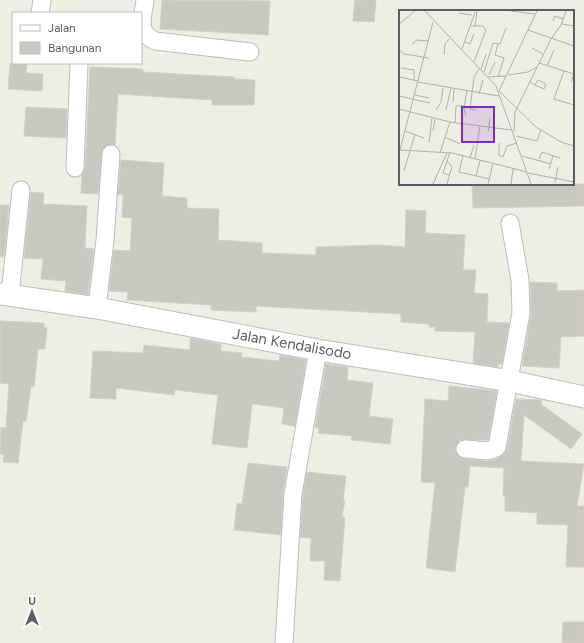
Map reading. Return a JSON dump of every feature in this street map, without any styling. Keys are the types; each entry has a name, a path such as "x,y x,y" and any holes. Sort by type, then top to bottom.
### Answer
{"street":[{"path":"40,12 42,0"},
{"path":"142,20 144,0"},
{"path":"144,37 155,41 250,52"},
{"path":"75,168 80,64"},
{"path":"97,308 105,240 111,154"},
{"path":"5,295 21,190"},
{"path":"466,449 490,451 497,447 510,381 519,323 521,299 520,280 510,223"},
{"name":"Jalan Kendalisodo","path":"5,295 97,308 318,350 510,381 584,397"},
{"path":"284,643 293,494 318,350"}],"building":[{"path":"162,0 270,1 268,35 160,29"},
{"path":"355,0 376,0 374,22 353,21"},
{"path":"10,63 27,64 26,73 43,74 42,91 8,89"},
{"path":"90,67 143,69 143,72 234,77 234,79 255,80 254,105 212,105 212,100 118,94 115,145 107,145 103,149 98,194 81,193 82,175 85,168"},
{"path":"26,107 67,109 66,138 24,136"},
{"path":"121,160 164,163 162,196 187,198 187,208 219,209 218,240 262,243 262,253 316,255 316,247 378,245 405,247 406,210 426,211 425,233 465,235 463,270 476,270 474,293 488,294 487,322 509,323 502,364 498,364 498,367 473,363 475,332 435,331 435,327 429,327 429,324 401,322 401,314 256,306 256,312 211,310 211,305 127,300 128,292 109,291 114,250 130,251 132,218 122,217 123,195 118,194"},
{"path":"584,184 584,206 473,208 472,185"},
{"path":"31,192 44,193 43,204 87,206 85,248 94,249 88,295 65,291 66,281 41,279 43,259 24,258"},
{"path":"0,205 9,205 4,257 0,257"},
{"path":"530,282 557,283 557,291 584,290 584,336 561,337 559,368 522,366 531,315"},
{"path":"0,321 44,323 44,328 47,328 45,349 38,349 34,387 31,386 26,421 23,421 18,463 3,462 4,455 0,454 1,427 6,428 9,384 0,383"},
{"path":"190,338 221,344 221,351 242,353 241,357 279,361 280,355 306,360 295,426 282,424 284,408 252,404 247,448 212,444 218,395 175,390 174,395 116,388 116,399 90,398 93,351 143,353 144,345 190,350"},
{"path":"326,364 348,367 347,380 373,383 369,416 393,419 390,444 351,440 352,436 318,433 319,428 315,428"},
{"path":"449,386 497,391 488,440 460,440 455,449 460,458 487,461 497,459 503,455 507,449 516,399 542,400 541,404 582,434 571,449 524,415 521,461 584,464 577,506 584,506 584,567 566,567 568,525 537,524 537,513 505,511 505,496 503,496 504,468 470,466 468,487 465,487 455,572 426,568 435,483 421,482 425,399 448,401"},
{"path":"248,463 287,467 283,493 281,535 234,530 237,503 242,504"},
{"path":"307,472 346,476 343,500 345,500 342,516 345,518 340,581 324,580 325,561 310,561 311,538 300,537 303,495"},
{"path":"563,622 584,622 584,643 562,643"}]}
